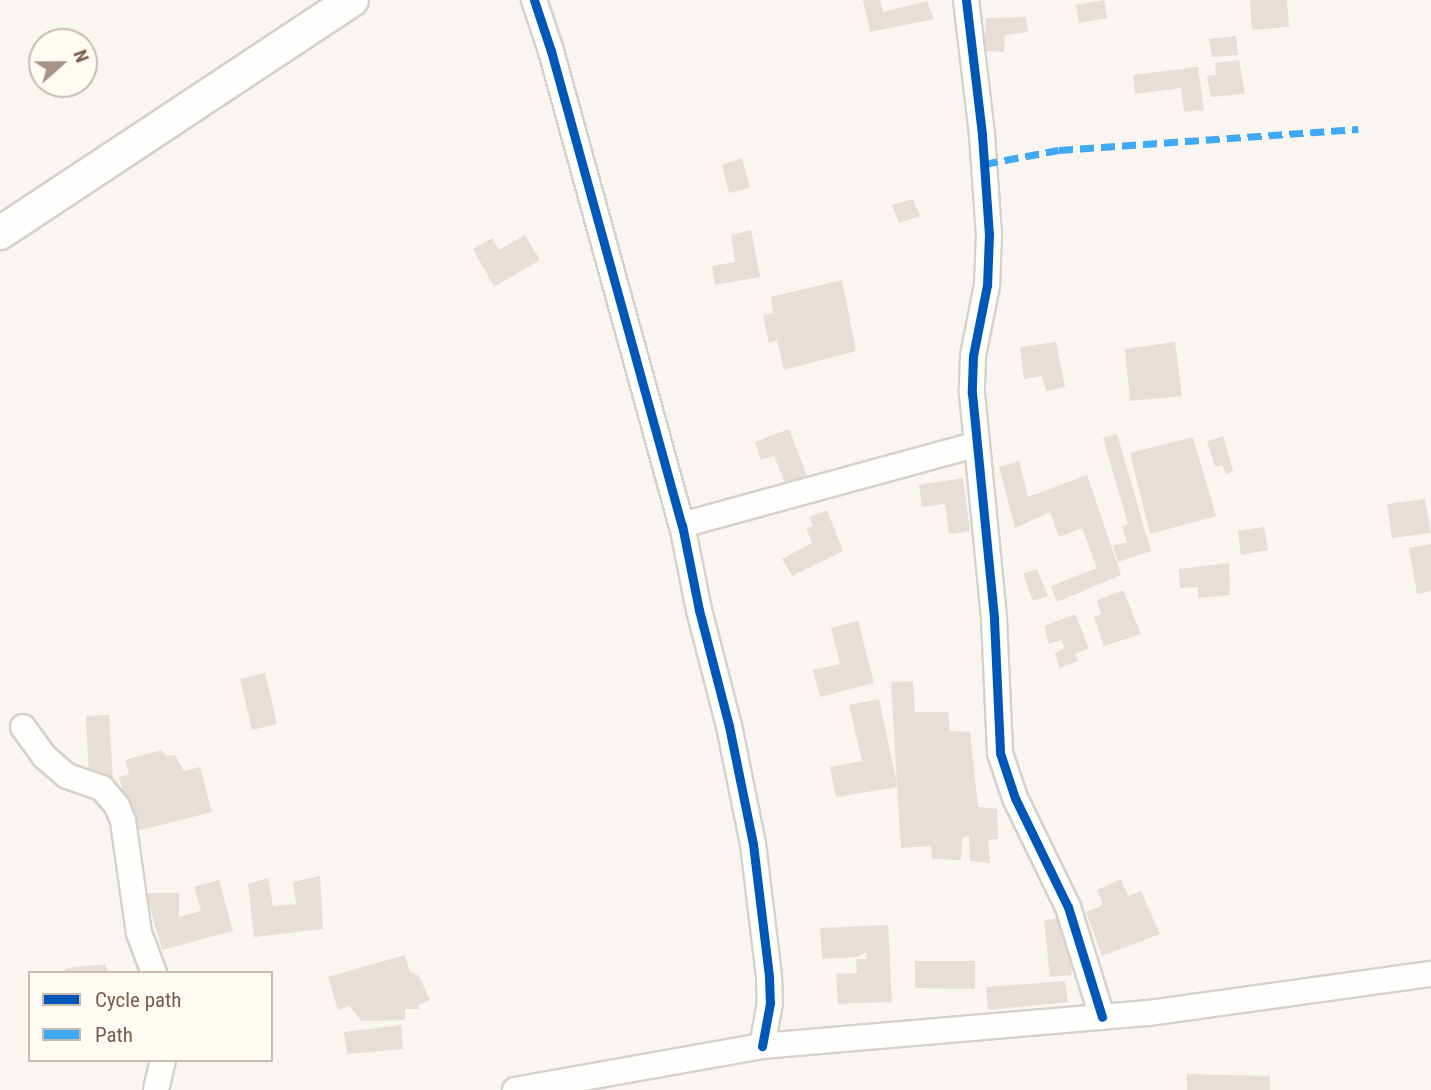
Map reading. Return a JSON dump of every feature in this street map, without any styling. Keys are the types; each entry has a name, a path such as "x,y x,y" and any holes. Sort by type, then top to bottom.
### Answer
{"street":[{"path":"0,233 352,0"},
{"path":"534,0 551,51 682,525 699,610 729,726 753,844 769,977 770,1003 762,1046"},
{"path":"966,0 982,135 989,255 973,356 975,444 993,619 1000,753 1015,798 1068,907 1102,1017"},
{"path":"682,525 975,444"},
{"path":"23,727 45,757 67,776 102,788 117,806 123,821 139,933 153,971"},
{"path":"515,1090 762,1046 1102,1017 1431,974"},
{"path":"156,1090 163,1062"}],"building":[{"path":"863,0 880,0 883,12 927,1 934,19 870,32"},
{"path":"1104,0 1107,18 1079,23 1076,5"},
{"path":"1250,0 1287,0 1289,27 1252,30"},
{"path":"1026,17 1028,32 1005,35 1004,52 984,51 986,18"},
{"path":"1236,36 1238,55 1212,57 1209,39"},
{"path":"1239,60 1245,94 1211,97 1207,76 1216,75 1215,63"},
{"path":"1198,67 1204,110 1184,112 1181,88 1135,94 1133,75"},
{"path":"742,158 750,188 729,193 722,165"},
{"path":"913,199 920,216 899,223 892,205"},
{"path":"751,230 760,277 715,285 712,266 735,262 731,235"},
{"path":"525,235 540,260 494,287 473,249 492,238 499,250"},
{"path":"842,280 856,351 784,370 777,340 769,343 763,315 773,313 771,297"},
{"path":"1056,342 1065,387 1046,391 1042,376 1024,379 1020,347"},
{"path":"1175,342 1182,396 1130,401 1125,349"},
{"path":"789,429 807,476 785,483 774,456 761,460 755,442"},
{"path":"1117,434 1151,551 1118,562 1113,546 1127,542 1122,527 1128,524 1103,438"},
{"path":"1223,436 1233,471 1226,474 1222,465 1215,467 1207,441"},
{"path":"1193,437 1216,516 1150,534 1130,453"},
{"path":"1019,461 1028,497 1087,475 1121,575 1057,602 1051,586 1097,568 1082,528 1059,537 1050,512 1015,528 999,467"},
{"path":"963,478 970,531 949,534 945,504 922,507 919,485"},
{"path":"1425,499 1431,533 1392,538 1387,504"},
{"path":"827,510 843,551 792,576 782,559 812,543 806,528 813,526 809,517"},
{"path":"1264,527 1268,550 1241,555 1238,531"},
{"path":"1431,544 1431,591 1417,594 1409,548"},
{"path":"1229,563 1230,595 1198,598 1198,587 1180,588 1179,569"},
{"path":"1037,569 1048,596 1033,601 1023,574"},
{"path":"1123,590 1141,634 1104,646 1094,617 1101,614 1097,600"},
{"path":"1075,614 1089,648 1075,654 1078,661 1059,668 1055,653 1065,648 1062,640 1049,644 1044,626"},
{"path":"858,621 874,683 820,697 813,670 840,664 831,628"},
{"path":"265,673 277,724 252,730 240,679"},
{"path":"913,681 915,712 948,712 950,731 970,732 978,807 997,809 998,839 988,840 990,863 970,861 969,836 962,838 961,860 932,859 931,846 901,848 897,787 836,797 830,767 862,761 849,705 879,699 897,784 891,682"},
{"path":"109,715 113,779 89,780 86,716"},
{"path":"161,750 167,756 175,755 184,771 200,767 212,812 133,832 119,777 129,774 125,760"},
{"path":"320,876 323,929 254,937 248,884 268,878 273,906 296,904 293,882"},
{"path":"1121,879 1128,896 1141,891 1160,934 1102,956 1086,912 1103,905 1097,890"},
{"path":"219,880 233,931 162,950 146,893 179,893 179,917 201,911 194,887"},
{"path":"1064,918 1072,975 1050,977 1044,920"},
{"path":"888,925 892,1002 838,1004 836,974 857,973 856,959 867,959 866,952 857,957 822,959 820,928"},
{"path":"405,955 410,972 419,976 430,1000 418,1005 419,1009 405,1009 405,1020 361,1021 350,1006 338,1010 328,977"},
{"path":"915,961 975,961 975,989 915,988"},
{"path":"105,964 107,971 64,971 67,968"},
{"path":"1065,981 1068,1002 988,1010 986,987"},
{"path":"401,1025 403,1049 347,1054 344,1032"},
{"path":"1187,1074 1270,1076 1270,1090 1187,1090"}],"marked path":[{"path":"984,164 1059,150 1358,129"}],"cycle path":[{"path":"534,0 551,51 682,525 699,610 729,726 753,844 769,977 770,1003 762,1046"},
{"path":"966,0 982,135 989,234 987,285 973,356 972,393 994,619 1000,753 1015,798 1068,907 1102,1017"}]}
